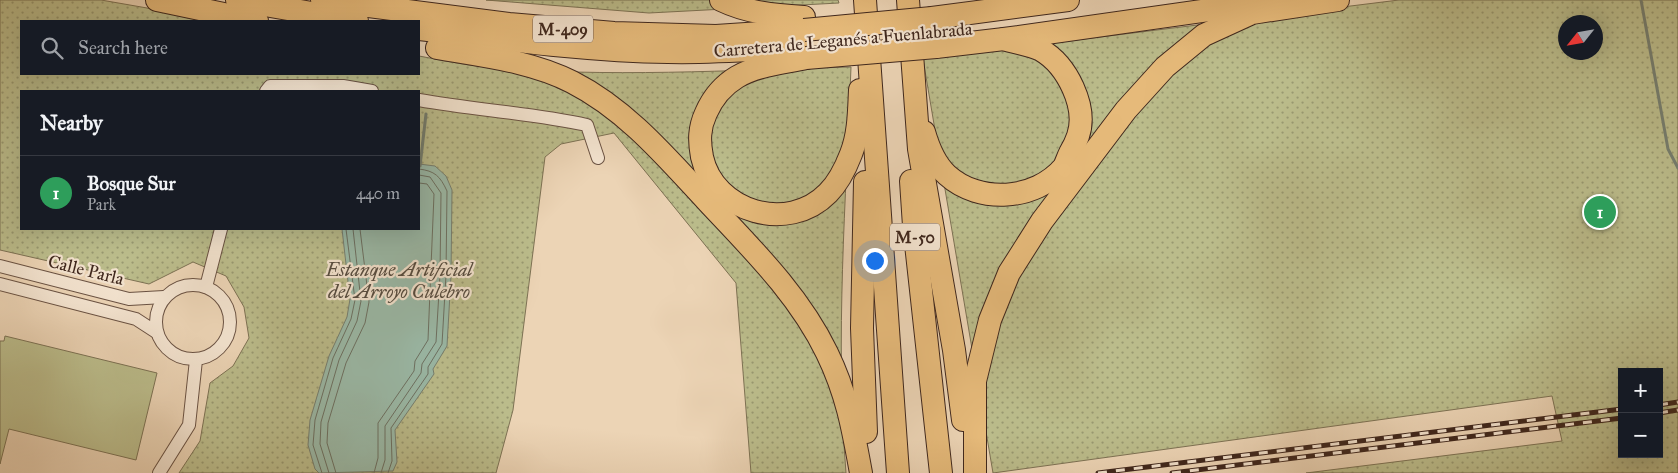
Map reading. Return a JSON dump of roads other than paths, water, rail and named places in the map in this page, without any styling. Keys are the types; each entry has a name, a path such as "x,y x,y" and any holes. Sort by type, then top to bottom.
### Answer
{"highway":[{"path":"149,0 252,20"},
{"path":"237,0 351,20"},
{"name":"Carretera de Leganés a Fuenlabrada","path":"322,0 509,24 614,33 805,38"},
{"name":"M-409","path":"413,0 805,38"},
{"path":"721,0 741,9 763,14 805,38 769,66 739,76 723,86 712,99 700,125 700,146 706,172 720,193 742,208 766,214 788,213 808,206 828,193 851,153 857,130 860,90"},
{"path":"854,0 860,90 866,138 862,328 868,473"},
{"name":"M-50","path":"865,0 898,473"},
{"name":"M-50","path":"900,0 914,226 941,473"},
{"path":"908,0 919,149 954,350 969,473"},
{"path":"933,26 961,0"},
{"name":"M-409","path":"933,26 987,0"},
{"name":"Carretera de Leganés a Fuenlabrada","path":"933,26 1068,0"},
{"name":"Carretera de Leganés a Fuenlabrada","path":"420,29 511,41 619,50 670,52 1208,0"},
{"name":"M-409","path":"933,26 1004,40 1289,0"},
{"path":"975,473 975,381 990,320 1010,273 1042,221 1126,110 1165,67 1204,35 1252,13 1338,0"},
{"name":"M-409","path":"428,47 630,62 702,63 805,38"},
{"path":"917,108 929,149 947,175 979,194 1013,195 1041,186 1064,166 1079,134 1080,106 1069,80 1056,63 1041,50 1004,40"},
{"path":"428,47 540,69 571,81 612,106 649,138 779,279 812,324 827,353 850,409 861,473"}],"street":[{"path":"267,90 270,86 343,86 366,90"},
{"path":"420,100 478,110 553,118 586,125 598,158"},
{"path":"206,287 221,230"},
{"name":"Calle Parla","path":"0,266 130,299 164,297"},
{"name":"Calle Parla","path":"0,284 136,319 156,332"},
{"path":"195,284 206,287 217,293 225,303 230,315 230,328 226,340 218,350 208,357 196,360 183,358 171,353 162,344 156,332 155,320 158,308 164,297 183,285 195,284"},
{"path":"159,473 189,425 196,360"}],"water":[{"name":"Estanque Artificial del Arroyo Culebro","path":"420,164 435,166 446,176 452,190 451,276 447,346 433,369 434,374 395,430 397,462 393,471 319,473 315,469 308,445 310,420 329,356 347,317 350,299 342,230 420,230"}],"waterway":[{"path":"1641,0 1668,149 1678,168"},
{"path":"420,166 426,114"}],"railway":[{"path":"1663,404 1678,402"},
{"path":"1098,473 1618,409"},
{"path":"1663,412 1678,410"},
{"path":"1172,473 1618,418"}],"place":[{"name":"Bosque Sur","path":"1600,212"}]}
